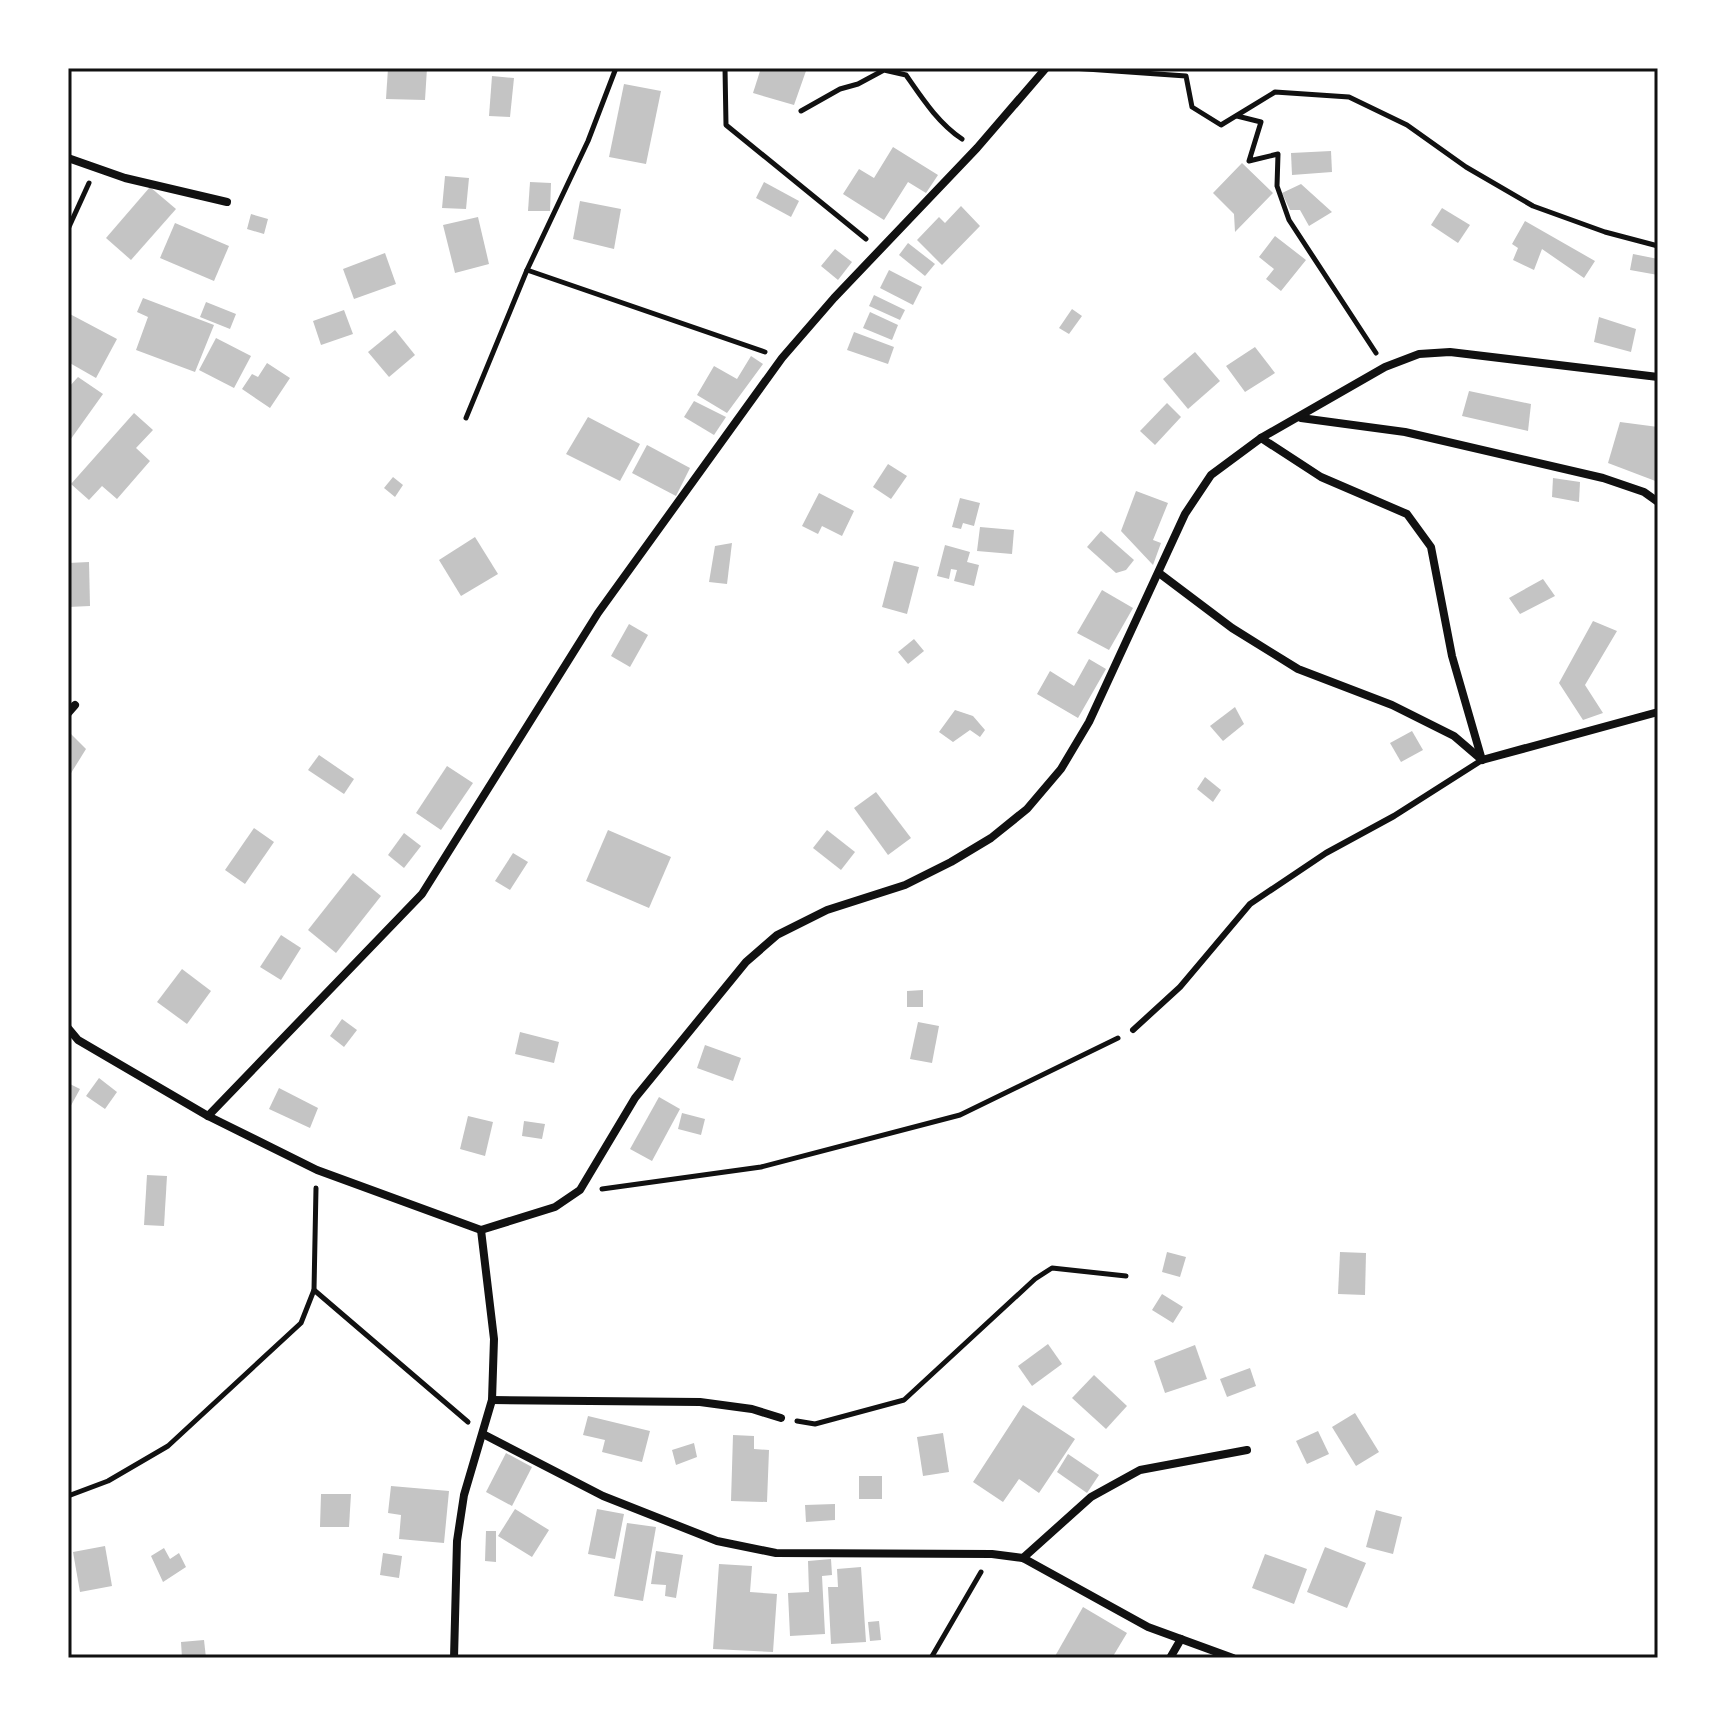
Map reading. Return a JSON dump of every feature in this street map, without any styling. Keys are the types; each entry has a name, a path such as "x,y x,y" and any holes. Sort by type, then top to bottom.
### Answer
{"street":[{"path":"208,1116 422,894 598,613 782,358 879,249 977,148 1046,68"},
{"path":"68,158 148,184 227,202"},
{"path":"68,1036 208,1116 317,1170 481,1230 555,1207 580,1190 635,1098 746,962 777,935 827,910 905,885 951,862 991,838 1027,809 1061,769 1089,722 1185,514 1211,475 1261,438 1385,367 1419,354 1450,352 1658,377"},
{"path":"1300,418 1405,432 1587,475 1644,492 1658,502"},
{"path":"1261,438 1321,477 1407,514 1431,547 1452,656 1482,760"},
{"path":"1159,573 1232,628 1298,669 1392,705 1454,736 1482,760"},
{"path":"68,713 75,705"},
{"path":"1482,760 1658,712"},
{"path":"68,1028 78,1040"},
{"path":"454,1658 457,1541 464,1495 492,1400 494,1339 481,1230"},
{"path":"492,1400 700,1402 752,1409 781,1418"},
{"path":"483,1434 603,1496 717,1541 776,1553 992,1554 1023,1558 1148,1627 1233,1658"},
{"path":"1023,1558 1091,1497 1140,1470 1247,1450"},
{"path":"1170,1658 1181,1639"}],"lane":[{"path":"1133,1030 1180,987 1250,904 1326,853 1408,808 1482,760"}],"path":[{"path":"466,418 527,270 588,141 616,68"},
{"path":"725,68 726,125 879,249"},
{"path":"1072,68 1186,76 1192,107 1221,125 1275,92 1349,97 1407,125 1466,167 1533,206 1605,232 1658,246"},
{"path":"801,111 884,69 906,75 926,104 951,131 977,148"},
{"path":"1236,116 1261,122 1249,161 1278,154 1277,186 1289,220 1385,367"},
{"path":"68,229 95,168"},
{"path":"527,270 782,358"},
{"path":"580,1190 622,1188 761,1167 960,1115 1133,1030"},
{"path":"68,1496 108,1481 168,1446 301,1323 314,1290 317,1170"},
{"path":"781,1418 815,1424 904,1400 1035,1279 1052,1268 1126,1276"},
{"path":"314,1290 483,1434"},
{"path":"931,1658 992,1554"}],"building":[{"path":"388,68 427,68 425,100 386,99"},
{"path":"761,68 807,68 794,105 753,93"},
{"path":"492,76 514,78 510,117 489,116"},
{"path":"624,84 661,91 646,164 609,157"},
{"path":"893,147 938,175 926,193 908,182 884,220 843,194 859,169 874,178"},
{"path":"1331,151 1332,172 1292,175 1291,153"},
{"path":"1242,163 1273,193 1235,232 1234,214 1213,193"},
{"path":"445,176 469,178 466,209 442,208"},
{"path":"530,182 551,183 550,211 528,211"},
{"path":"764,182 799,201 791,217 756,198"},
{"path":"1301,184 1332,212 1309,226 1300,210 1290,210 1282,193"},
{"path":"150,187 176,209 131,260 106,238"},
{"path":"580,201 621,209 614,249 573,239"},
{"path":"961,206 980,226 942,265 917,240 939,217 945,223"},
{"path":"1442,208 1470,225 1458,243 1431,225"},
{"path":"251,214 268,219 264,234 247,229"},
{"path":"478,217 489,264 455,273 443,225"},
{"path":"1525,221 1595,261 1584,278 1542,249 1534,270 1513,260 1518,248 1512,244"},
{"path":"175,223 229,246 214,281 160,258"},
{"path":"1275,236 1306,260 1281,291 1266,279 1274,269 1259,257"},
{"path":"908,243 935,264 925,276 899,255"},
{"path":"835,249 852,262 838,280 821,266"},
{"path":"385,253 396,284 354,299 343,269"},
{"path":"1633,254 1658,259 1658,275 1630,270"},
{"path":"889,270 922,287 913,305 880,288"},
{"path":"874,295 905,310 900,320 869,306"},
{"path":"143,298 214,325 195,372 136,350 148,317 137,312"},
{"path":"206,302 236,314 230,329 200,317"},
{"path":"1072,309 1082,316 1069,334 1059,328"},
{"path":"344,310 353,334 321,345 313,321"},
{"path":"870,312 898,325 892,340 863,328"},
{"path":"68,313 117,339 96,378 68,362"},
{"path":"1599,317 1636,329 1631,352 1594,342"},
{"path":"395,330 415,355 389,377 368,352"},
{"path":"854,332 894,347 888,364 847,350"},
{"path":"216,338 251,356 234,388 199,370"},
{"path":"1255,347 1275,373 1245,392 1226,366"},
{"path":"1195,352 1220,381 1188,409 1163,379"},
{"path":"751,356 763,364 727,413 697,395 714,366 737,379"},
{"path":"267,363 290,378 270,408 242,389 252,374 258,377"},
{"path":"78,377 103,394 68,443 68,388"},
{"path":"1469,391 1531,404 1528,431 1462,416"},
{"path":"694,401 726,417 714,435 684,417"},
{"path":"1167,403 1181,417 1155,445 1140,431"},
{"path":"134,413 153,430 136,448 150,461 117,499 102,486 89,500 71,484"},
{"path":"588,417 640,444 620,481 566,454"},
{"path":"1620,422 1658,427 1658,482 1608,463"},
{"path":"647,445 690,468 676,496 632,473"},
{"path":"888,464 907,476 891,499 873,487"},
{"path":"393,477 403,485 395,497 384,488"},
{"path":"1553,478 1580,482 1579,502 1552,497"},
{"path":"1136,491 1168,503 1153,540 1161,543 1153,565 1121,531"},
{"path":"819,493 854,511 842,536 822,526 818,534 802,526"},
{"path":"960,498 980,503 974,526 963,523 961,529 952,527"},
{"path":"980,527 1014,530 1012,554 977,551"},
{"path":"1101,531 1134,560 1126,570 1116,573 1087,547"},
{"path":"475,537 498,574 461,596 439,560"},
{"path":"732,543 727,584 709,582 715,546"},
{"path":"945,545 970,552 967,562 979,565 974,586 954,581 957,570 951,569 949,579 937,576"},
{"path":"894,561 919,567 907,614 882,607"},
{"path":"89,562 90,606 68,607 68,563"},
{"path":"1543,579 1555,596 1520,614 1509,598"},
{"path":"1102,590 1133,608 1109,650 1077,633"},
{"path":"1593,621 1617,631 1585,685 1603,713 1583,720 1559,683"},
{"path":"629,624 648,635 630,667 611,656"},
{"path":"914,639 924,651 908,664 898,652"},
{"path":"1089,659 1106,669 1078,718 1037,694 1050,671 1074,686"},
{"path":"1235,707 1244,724 1223,741 1210,726"},
{"path":"955,710 973,716 985,730 980,737 970,730 953,742 939,732"},
{"path":"1412,731 1423,750 1401,762 1390,743"},
{"path":"70,733 86,749 68,778 68,736"},
{"path":"319,755 354,779 344,794 308,770"},
{"path":"447,766 473,783 441,830 416,813"},
{"path":"1205,777 1221,790 1213,802 1197,789"},
{"path":"876,792 911,838 888,855 854,808"},
{"path":"254,828 274,842 245,884 225,870"},
{"path":"608,830 671,857 649,908 586,881"},
{"path":"827,830 855,852 841,870 813,848"},
{"path":"404,833 421,846 404,868 388,855"},
{"path":"513,853 528,862 510,890 495,881"},
{"path":"353,873 381,896 336,953 308,930"},
{"path":"281,935 301,948 281,980 260,967"},
{"path":"182,969 211,991 187,1024 157,1002"},
{"path":"923,990 923,1007 907,1007 907,991"},
{"path":"342,1019 357,1030 344,1047 330,1036"},
{"path":"918,1022 939,1026 932,1063 910,1059"},
{"path":"520,1032 559,1042 554,1063 515,1054"},
{"path":"705,1045 741,1058 733,1081 697,1068"},
{"path":"99,1078 117,1092 105,1109 86,1096"},
{"path":"68,1083 80,1089 68,1111"},
{"path":"279,1088 318,1108 310,1128 269,1109"},
{"path":"659,1097 680,1109 652,1161 630,1149"},
{"path":"682,1113 705,1119 701,1135 678,1129"},
{"path":"468,1116 493,1122 485,1156 460,1149"},
{"path":"524,1121 545,1124 542,1139 522,1136"},
{"path":"147,1175 167,1176 164,1226 144,1225"},
{"path":"1167,1252 1186,1257 1180,1277 1162,1272"},
{"path":"1340,1252 1366,1253 1365,1295 1338,1294"},
{"path":"1162,1294 1183,1307 1173,1323 1152,1310"},
{"path":"1048,1344 1062,1364 1032,1386 1018,1366"},
{"path":"1195,1345 1207,1379 1165,1393 1154,1361"},
{"path":"1250,1368 1256,1386 1227,1397 1220,1379"},
{"path":"1094,1375 1127,1406 1106,1429 1072,1398"},
{"path":"1023,1405 1075,1439 1039,1493 1019,1479 1003,1502 973,1482"},
{"path":"1355,1413 1379,1452 1356,1466 1332,1427"},
{"path":"588,1416 650,1431 642,1462 602,1452 605,1440 583,1435"},
{"path":"1318,1431 1329,1454 1307,1464 1296,1441"},
{"path":"943,1433 949,1472 923,1476 917,1437"},
{"path":"733,1435 754,1436 754,1449 769,1450 767,1502 731,1501"},
{"path":"694,1443 697,1457 676,1465 672,1450"},
{"path":"506,1453 532,1467 512,1506 486,1492"},
{"path":"1068,1454 1099,1475 1087,1493 1057,1472"},
{"path":"859,1476 882,1476 882,1499 859,1499"},
{"path":"391,1486 449,1491 444,1543 399,1539 401,1515 388,1513"},
{"path":"321,1494 351,1494 349,1527 320,1527"},
{"path":"835,1504 835,1520 806,1522 805,1505"},
{"path":"515,1509 549,1530 532,1557 498,1536"},
{"path":"597,1509 624,1514 615,1559 588,1554"},
{"path":"1376,1510 1402,1517 1393,1554 1366,1547"},
{"path":"627,1523 656,1527 643,1601 614,1596"},
{"path":"486,1531 496,1531 496,1562 485,1561"},
{"path":"105,1546 112,1586 80,1592 73,1552"},
{"path":"1325,1547 1366,1563 1347,1608 1307,1592"},
{"path":"164,1548 170,1559 179,1553 186,1567 163,1582 151,1556"},
{"path":"656,1551 683,1555 676,1598 665,1596 666,1585 651,1584"},
{"path":"383,1553 402,1556 399,1578 380,1575"},
{"path":"1265,1554 1307,1569 1294,1604 1252,1588"},
{"path":"831,1559 832,1575 822,1576 825,1634 790,1636 788,1593 809,1592 808,1561"},
{"path":"719,1564 752,1566 750,1592 777,1594 773,1652 713,1649"},
{"path":"861,1567 866,1642 831,1644 828,1587 838,1587 837,1569"},
{"path":"1083,1607 1127,1633 1112,1658 1054,1658"},
{"path":"879,1621 881,1640 870,1641 868,1622"},
{"path":"204,1640 206,1658 182,1658 181,1642"}]}
